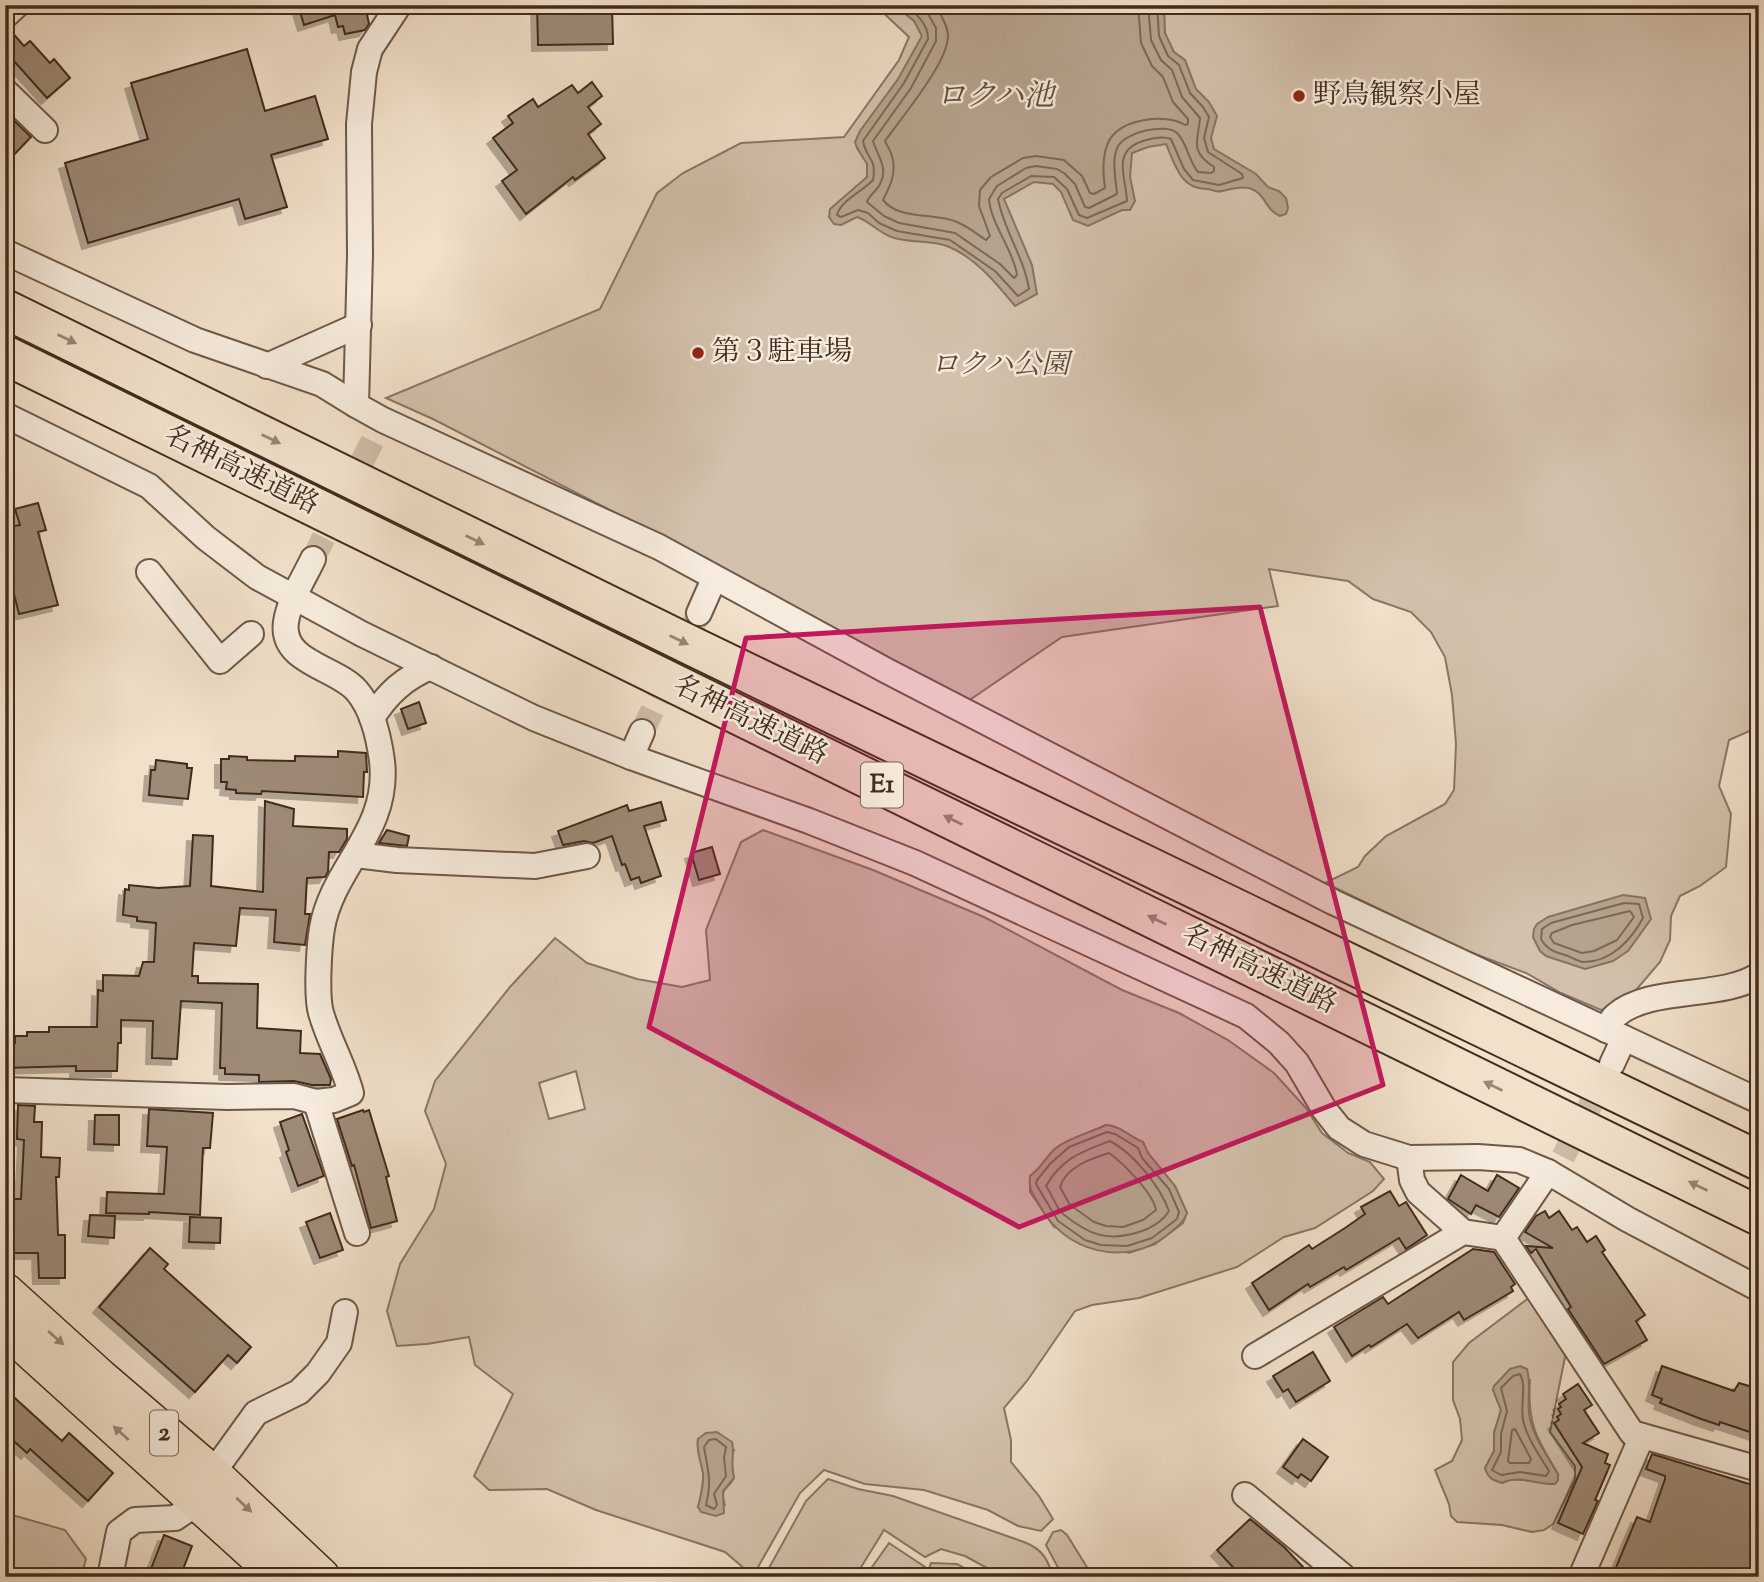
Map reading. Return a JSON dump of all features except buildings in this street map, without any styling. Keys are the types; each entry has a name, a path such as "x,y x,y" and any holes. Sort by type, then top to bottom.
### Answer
{"highway":[{"name":"名神高速道路","path":"5,309 694,647 1759,1161"},
{"name":"名神高速道路","path":"5,355 1759,1216"}],"main road":[{"name":"2","path":"5,1292 100,1378 205,1488 281,1577"},
{"name":"2","path":"5,1327 205,1488 321,1577"}],"street":[{"path":"5,16 17,5"},
{"path":"356,405 359,325 357,151 364,72 370,49 399,5"},
{"path":"5,91 45,130"},
{"path":"5,252 195,340 322,384 395,425 630,533 887,671 1333,902 1759,1101"},
{"path":"267,366 359,325"},
{"path":"5,415 149,486 229,557 257,577 362,634 534,718 915,863 1245,1016 1279,1043 1297,1063 1324,1109 1339,1128 1364,1144 1409,1158 1478,1157 1519,1160 1555,1168 1627,1219 1759,1289"},
{"path":"5,1090 228,1097 294,1096 316,1102 334,1100 351,1093 320,1010 322,929 337,885 375,817 384,790 382,761 372,719 365,702 350,683 300,656 289,645 285,633 286,621 313,559"},
{"path":"149,572 220,661 251,634"},
{"path":"699,613 713,579"},
{"path":"372,719 383,700 399,684 431,667"},
{"path":"631,757 642,732"},
{"path":"356,855 397,860 536,866 587,856"},
{"path":"1612,1064 1614,1016 1640,1002 1731,986 1759,975"},
{"path":"316,1102 356,1233"},
{"path":"1409,1158 1412,1180 1418,1192 1463,1232 1503,1238 1632,1433 1759,1469"},
{"path":"1503,1238 1555,1168"},
{"path":"1255,1356 1463,1232"},
{"path":"110,1577 119,1532 135,1520 175,1518 205,1488 256,1413 299,1392 318,1373 339,1343 345,1312"},
{"path":"1581,1577 1642,1436"},
{"path":"1245,1495 1344,1577"}],"highlighted area":[{"path":"1260,607 1383,1085 1019,1227 649,1027 746,638"}],"green space":[{"name":"ロクハ公園","path":"875,5 1759,5 1759,729 1729,740 1719,786 1731,814 1726,867 1700,886 1680,896 1671,916 1670,940 1660,962 1636,990 1617,1006 1601,1010 1561,993 1526,973 1462,949 1325,883 1358,867 1365,856 1386,836 1445,804 1454,790 1456,744 1452,695 1445,657 1431,632 1411,612 1373,599 1348,581 1269,569 1278,606 1062,637 968,701 738,576 433,419 386,398 600,309 657,193 683,173 741,143 844,137 899,60 909,37"},
{"path":"763,830 873,870 984,917 1122,990 1179,1013 1228,1040 1274,1073 1306,1108 1322,1133 1348,1153 1370,1162 1384,1179 1373,1191 1315,1228 1284,1237 1237,1267 1139,1298 1092,1305 1075,1311 1027,1381 1004,1408 1011,1440 1011,1462 1039,1496 1053,1519 1041,1531 1018,1526 988,1510 924,1490 865,1484 824,1470 800,1493 753,1576 725,1552 596,1510 547,1489 489,1490 474,1476 513,1394 475,1365 469,1337 397,1346 387,1311 400,1264 434,1209 446,1164 425,1111 435,1081 510,987 555,938 587,963 637,979 682,987 710,980 706,930 741,842","holes":["576,1071 585,1109 549,1119 539,1083","1106,1125 1116,1127 1143,1142 1147,1153 1175,1186 1187,1213 1183,1223 1155,1244 1129,1253 1054,1227 1030,1192 1030,1176 1052,1151 1067,1141","698,1439 734,1450 731,1458 734,1478 723,1492 725,1505 698,1507 703,1477"]},
{"path":"1530,1297 1566,1352 1550,1432 1575,1466 1575,1479 1553,1524 1544,1530 1532,1532 1502,1525 1457,1522 1451,1516 1435,1470 1452,1461 1462,1440 1460,1419 1453,1400 1453,1362 1469,1343","holes":["1530,1380 1529,1395 1535,1430 1558,1474 1534,1481 1510,1479 1502,1483 1485,1468 1494,1451 1494,1433 1501,1410 1493,1390"]},
{"path":"828,1479 893,1496 1024,1542 1042,1554 1057,1577 1016,1577 941,1549 925,1557 884,1530 855,1577 764,1577 806,1501"},
{"path":"5,1513 65,1530 86,1559 81,1577 5,1577"},
{"path":"1061,1530 1067,1535 1093,1577 1063,1577 1046,1545 1053,1532"},
{"path":"889,1543 925,1567 922,1577 865,1577"},
{"path":"931,1563 957,1564 980,1577 926,1577"}],"water":[{"name":"ロクハ池","path":"894,5 1164,5 1165,33 1174,52 1185,60 1196,89 1209,102 1217,116 1211,138 1214,149 1256,174 1268,187 1279,191 1286,198 1286,214 1280,216 1275,213 1258,193 1249,188 1218,192 1190,185 1180,174 1166,144 1132,153 1130,177 1135,201 1130,210 1122,210 1088,226 1073,220 1061,192 1053,184 1034,182 1004,199 1032,265 1037,294 1015,306 976,264 947,246 894,238 857,217 841,225 834,224 829,217 830,209 867,177 867,164 855,142 860,131 898,79 922,36 914,21"},
{"path":"1623,895 1645,898 1651,919 1628,951 1613,961 1585,969 1546,956 1540,951 1533,937 1537,924 1548,917"},
{"path":"1106,1125 1116,1127 1143,1142 1148,1153 1175,1186 1187,1213 1181,1223 1150,1246 1114,1252 1079,1244 1051,1222 1030,1185 1030,1176 1056,1148"},
{"path":"1520,1366 1527,1369 1530,1419 1538,1441 1558,1474 1555,1484 1522,1480 1502,1483 1491,1478 1485,1468 1494,1451 1494,1433 1501,1410 1494,1386 1510,1369"},
{"path":"717,1432 732,1442 734,1478 723,1491 724,1513 716,1516 701,1512 698,1507 703,1477 698,1439 706,1433"}],"tunnel":[{"path":"313,559 383,420"},
{"path":"642,732 699,613"},
{"path":"1563,1157 1607,1074"}],"place":[{"name":"野鳥観察小屋","path":"1299,96"},
{"name":"第３駐車場","path":"698,353"}]}
